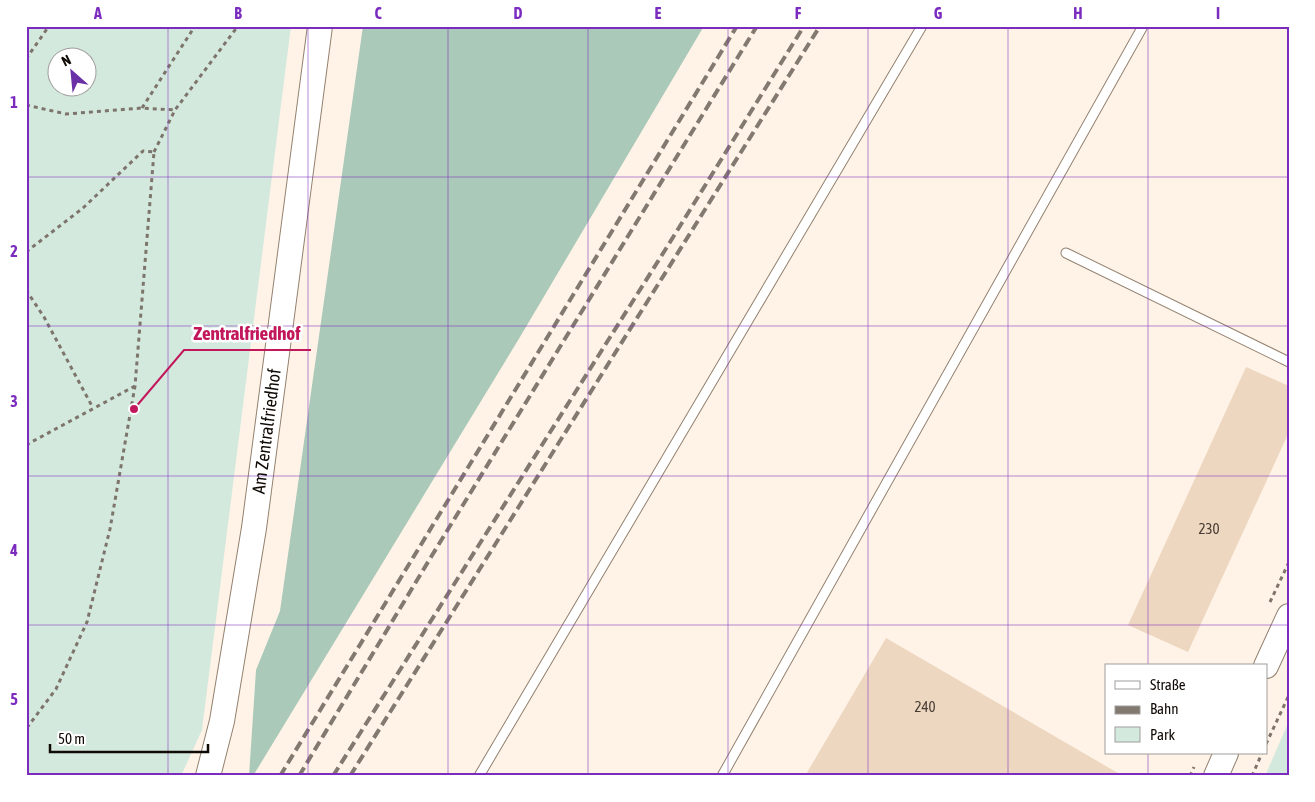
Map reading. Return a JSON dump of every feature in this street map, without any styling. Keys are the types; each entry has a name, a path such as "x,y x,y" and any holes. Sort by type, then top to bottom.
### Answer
{"street":[{"name":"Am Zentralfriedhof","path":"208,776 222,721 254,528 320,26"},
{"path":"1267,664 1289,616"},
{"path":"1216,776 1226,754"}],"lane":[{"path":"479,776 922,26"},
{"path":"722,776 1143,26"},
{"path":"1066,253 1289,362"}],"path":[{"path":"26,59 48,26"},
{"path":"142,108 195,26"},
{"path":"26,729 56,689 87,622 110,529 136,386 154,152 175,110 238,26"},
{"path":"26,105 66,114 142,108 175,110"},
{"path":"26,252 83,208 143,151 154,152"},
{"path":"26,290 44,317 93,408"},
{"path":"26,445 136,386"},
{"path":"1268,740 1289,695"},
{"path":"1252,776 1262,754"}],"green space":[{"path":"26,26 291,26 202,730 181,776 26,776"},
{"path":"363,26 704,26 520,337 253,776 249,776 256,670 280,611"},
{"path":"1289,721 1289,776 1265,776"}],"building":[{"path":"1246,367 1289,386 1289,432 1188,652 1128,625"},
{"path":"886,638 1123,776 805,776"}],"railway":[{"path":"280,776 737,26"},
{"path":"299,776 757,26"},
{"path":"333,776 667,247 804,26"},
{"path":"350,776 820,26"}],"place":[{"name":"Zentralfriedhof","path":"134,409"}]}
